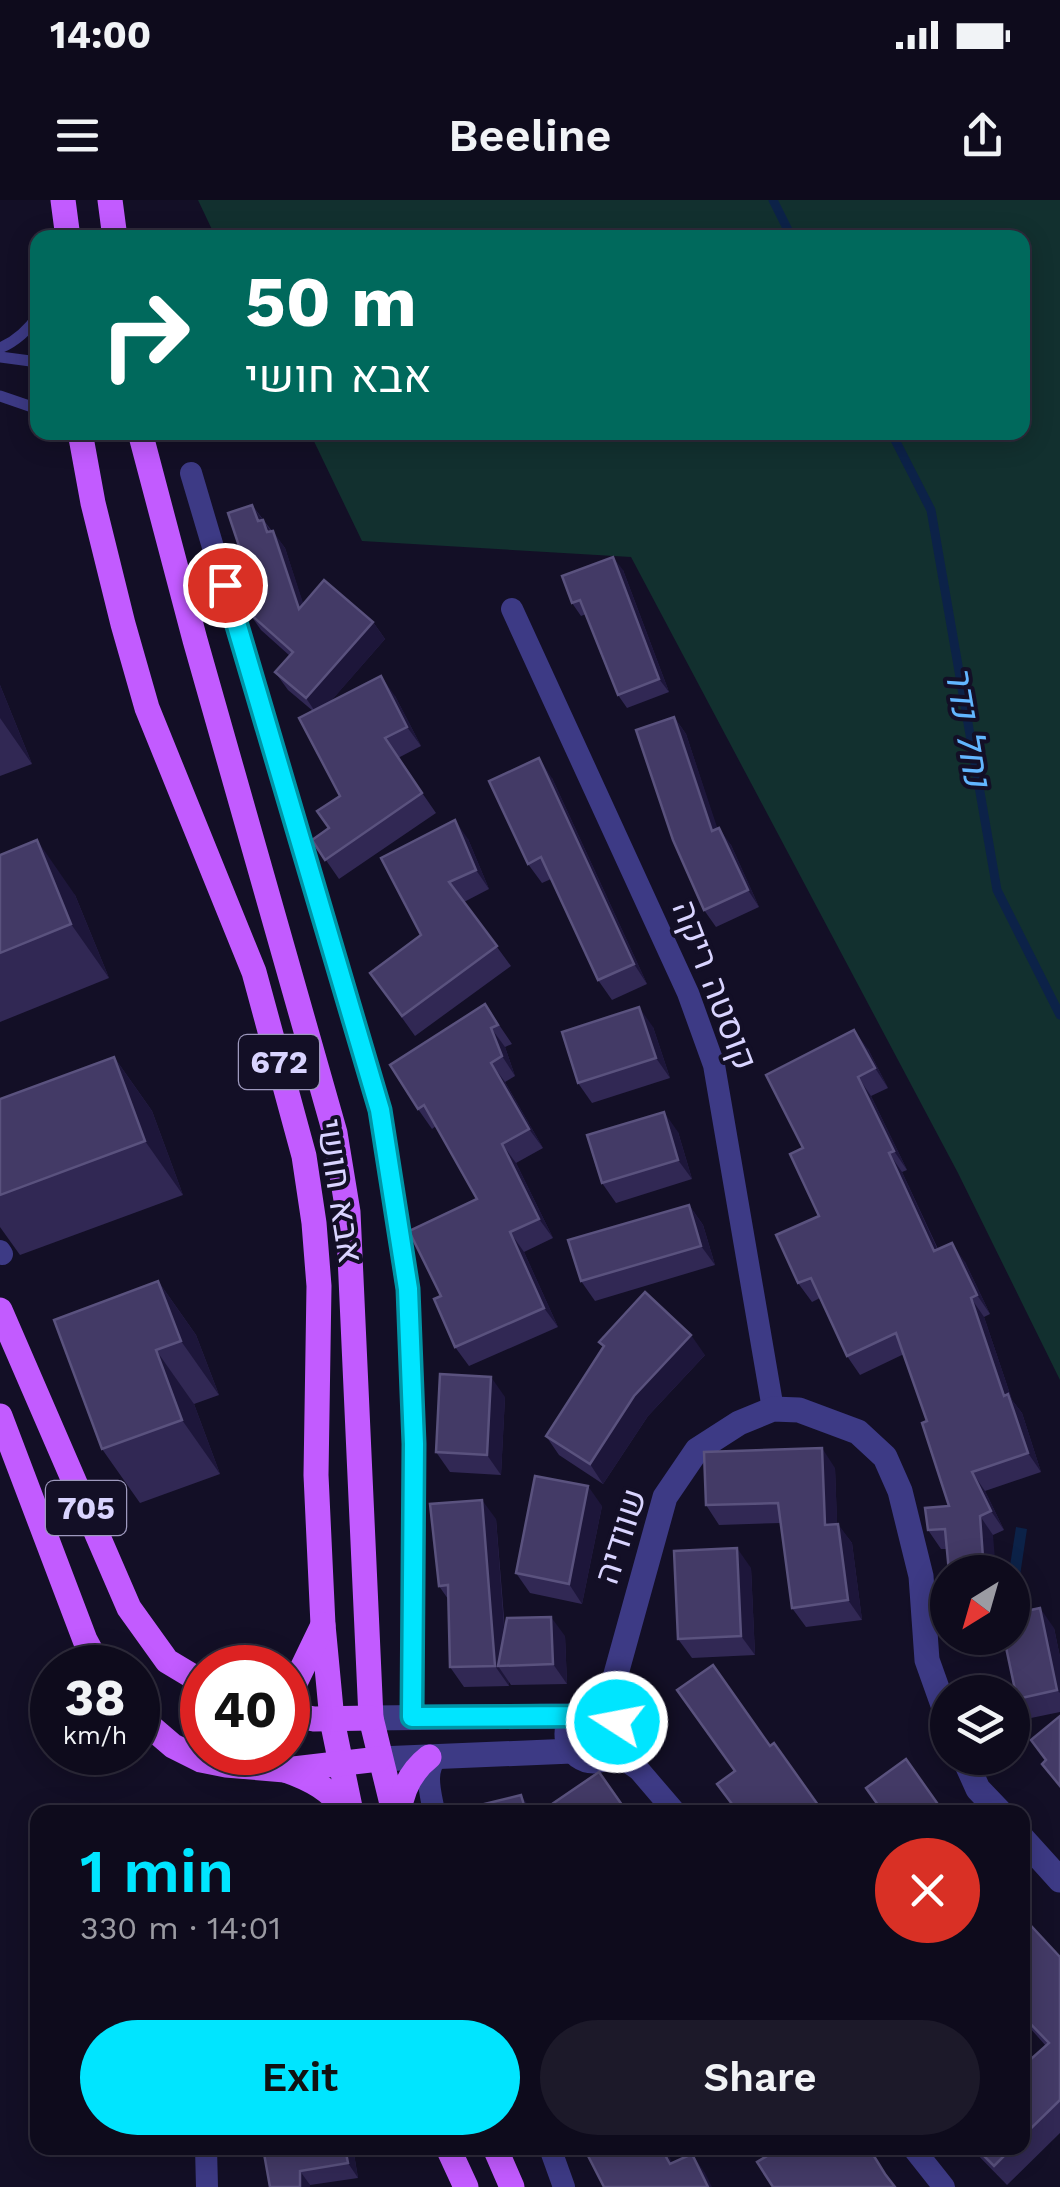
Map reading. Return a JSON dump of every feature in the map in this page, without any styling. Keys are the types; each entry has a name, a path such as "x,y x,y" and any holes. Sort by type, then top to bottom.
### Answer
{"main road":[{"path":"63,200 67,230"},
{"path":"110,200 113,230"},
{"name":"אבא חושי","path":"81,440 123,624 148,708 254,972 304,1156 319,1286 316,1475 323,1625 332,1720 348,1805"},
{"name":"אבא חושי","path":"142,440 194,640 335,1133 348,1212 371,1718 394,1805"},
{"name":"705","path":"0,1310 129,1608 167,1661 180,1669"},
{"name":"705","path":"0,1416 88,1645"},
{"path":"310,1652 323,1625"},
{"path":"310,1718 371,1718"},
{"path":"398,1805 412,1774 433,1757"},
{"path":"310,1767 379,1759"},
{"path":"299,1775 322,1787 343,1805"},
{"path":"451,2155 466,2187"},
{"path":"498,2155 512,2187"}],"street":[{"name":"אבא חושי","path":"192,473 380,1110 408,1289 414,1444 412,1717"},
{"name":"קוסטה ריקה","path":"512,609 688,993 714,1065 772,1409"},
{"path":"772,1409 799,1410 858,1432 885,1457 900,1492 921,1576 927,1660 932,1675"},
{"name":"שוודיה","path":"613,1752 620,1730 606,1710 664,1497 696,1450 739,1422 772,1409"},
{"path":"572,1751 566,1737 568,1722 588,1708 606,1710"},
{"path":"371,1718 573,1716"},
{"path":"379,1759 572,1751 588,1760 605,1758 613,1752 639,1770 670,1805"},
{"path":"433,1757 429,1774 433,1805"},
{"path":"972,1775 994,1805"},
{"path":"1030,1847 1060,1880"},
{"path":"206,2155 207,2187"},
{"path":"553,2155 564,2187"},
{"path":"919,2155 944,2187"}],"lane":[{"path":"0,348 30,326"},
{"path":"0,356 30,361"},
{"path":"0,396 30,406"}],"green space":[{"path":"198,200 1060,200 1060,1380 958,1173 631,557 362,541 313,440 1030,440 1030,230 212,230"}],"water":[{"path":"1016,1527 1027,1529 1023,1555 1012,1555"}],"building":[{"path":"252,505 258,521 263,520 267,532 273,531 299,609 324,580 373,622 306,698 275,672 293,652 249,613 244,598 255,594 228,513"},
{"path":"613,557 659,679 618,695 580,600 572,603 562,576"},
{"path":"381,676 407,727 385,738 422,793 325,860 312,840 329,828 317,811 340,796 299,718"},
{"path":"674,717 712,831 719,828 748,890 704,910 673,840 636,730"},
{"path":"539,758 634,964 598,980 541,857 528,864 489,781"},
{"path":"455,820 476,870 449,882 497,946 402,1016 370,973 421,935 381,858"},
{"path":"37,840 71,924 0,953 0,855"},
{"path":"485,1004 498,1025 491,1028 502,1056 491,1063 529,1129 502,1144 539,1219 510,1232 544,1308 455,1347 434,1299 441,1296 409,1231 477,1199 424,1105 418,1109 390,1065"},
{"path":"639,1007 656,1058 578,1083 562,1032"},
{"path":"854,1030 875,1068 858,1077 894,1151 889,1153 934,1251 952,1243 977,1295 971,1298 1028,1453 972,1472 991,1511 980,1516 983,1555 947,1555 945,1529 928,1530 925,1508 949,1506 922,1423 927,1421 896,1333 847,1356 811,1278 798,1283 776,1235 819,1216 790,1154 803,1148 766,1075"},
{"path":"114,1057 145,1141 0,1195 0,1099"},
{"path":"664,1112 678,1160 602,1183 587,1135"},
{"path":"689,1205 701,1246 581,1281 568,1240"},
{"path":"158,1281 181,1341 156,1350 182,1420 102,1449 54,1320"},
{"path":"645,1292 691,1335 634,1396 590,1464 546,1436 604,1346 599,1342"},
{"path":"440,1374 491,1377 487,1455 436,1452"},
{"path":"822,1448 825,1525 838,1524 848,1600 792,1608 778,1503 706,1505 704,1452"},
{"path":"535,1476 588,1486 569,1584 516,1573"},
{"path":"482,1500 495,1666 450,1667 448,1585 439,1586 430,1504"},
{"path":"737,1548 741,1636 678,1639 674,1551"},
{"path":"1040,1608 1057,1690 1030,1696 1030,1675 1012,1675 1008,1655 1030,1655 1030,1610"},
{"path":"551,1617 553,1664 498,1666 507,1618"},
{"path":"713,1665 770,1746 774,1743 818,1805 733,1805 717,1784 735,1771 677,1690"},
{"path":"1060,1716 1060,1786 1042,1764 1046,1760 1031,1740"},
{"path":"906,1759 938,1805 878,1805 866,1788"},
{"path":"599,1772 622,1805 553,1805"},
{"path":"521,1795 524,1805 480,1805"},
{"path":"1030,1925 1060,1957 1060,2100 1030,2129 1030,2060 1049,2043 1030,2023"},
{"path":"264,2155 346,2155 348,2163 300,2171 300,2187 270,2187"},
{"path":"588,2155 665,2155 670,2164 692,2155 708,2187 604,2187"},
{"path":"873,2155 895,2187 773,2187 757,2162 767,2156"},
{"path":"983,2155 1005,2155 994,2166"}],"waterway":[{"name":"נחל נדר","path":"773,200 788,230"},
{"name":"נחל נדר","path":"895,440 931,510 997,890 1060,1015"}],"route":[{"path":"225,585 380,1110 408,1289 414,1444 412,1717 573,1716 580,1710 598,1708 613,1715 617,1722"}]}
